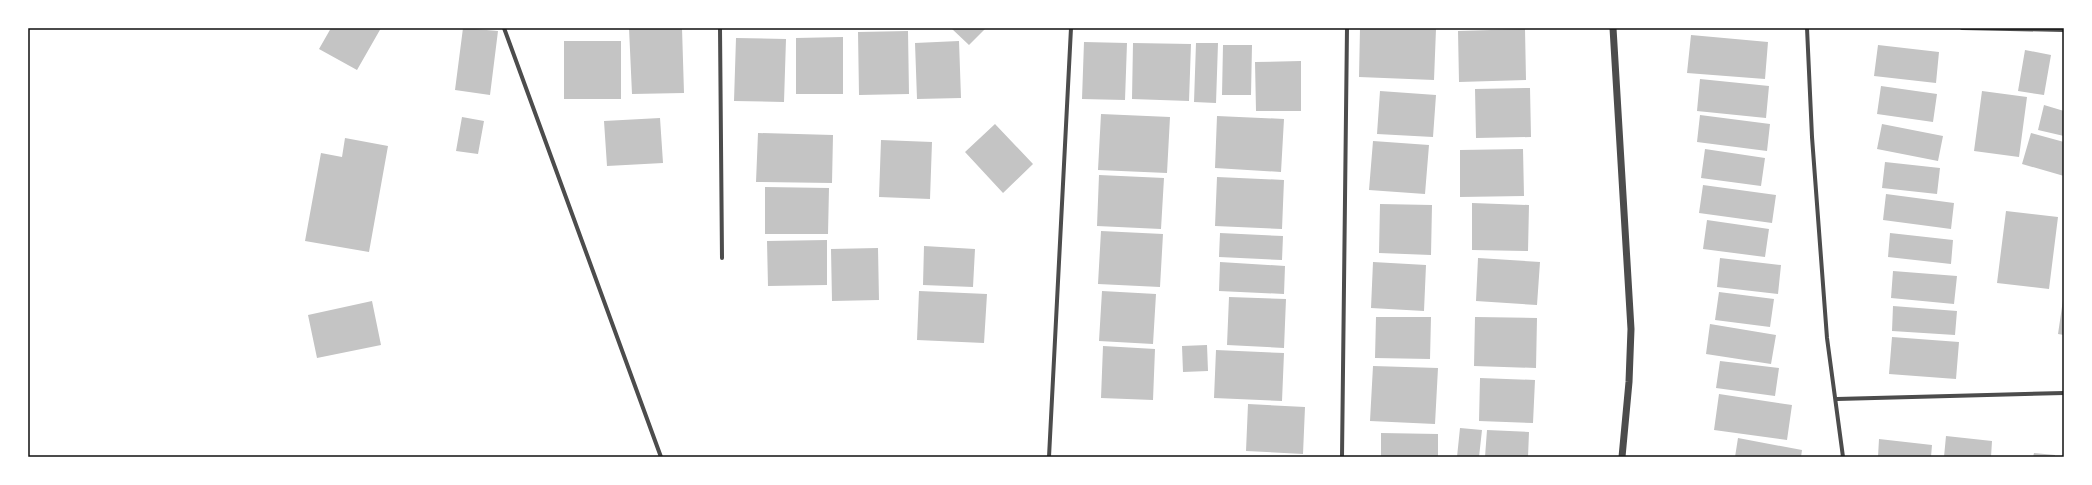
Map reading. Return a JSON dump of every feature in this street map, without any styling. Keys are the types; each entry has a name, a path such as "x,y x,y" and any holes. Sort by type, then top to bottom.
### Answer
{"street":[{"path":"504,28 661,457"},
{"path":"720,28 722,258"},
{"path":"1049,457 1071,28"},
{"path":"1342,457 1347,28"},
{"path":"1613,28 1631,329 1629,382 1622,457"},
{"path":"1807,28 1812,137 1827,338 1837,399 1843,457"},
{"path":"1962,28 2064,30"},
{"path":"1837,399 2064,393"}],"building":[{"path":"331,28 381,28 357,70 319,49"},
{"path":"463,28 498,31 490,95 455,90"},
{"path":"629,28 682,28 684,93 632,94"},
{"path":"951,28 986,28 969,45"},
{"path":"1360,28 1436,29 1434,80 1359,77"},
{"path":"1525,29 1526,80 1459,82 1458,31"},
{"path":"908,31 909,94 859,95 858,32"},
{"path":"1691,35 1768,42 1765,79 1687,73"},
{"path":"843,37 843,94 796,94 796,38"},
{"path":"736,38 786,39 784,102 734,101"},
{"path":"564,41 621,41 621,99 564,99"},
{"path":"959,41 961,98 917,99 915,43"},
{"path":"1084,42 1127,43 1125,100 1082,99"},
{"path":"1133,43 1191,44 1189,101 1132,99"},
{"path":"1196,43 1218,43 1216,103 1194,102"},
{"path":"1223,45 1252,45 1251,95 1222,95"},
{"path":"1878,45 1939,52 1936,83 1874,76"},
{"path":"2025,50 2051,55 2044,95 2018,91"},
{"path":"1301,61 1301,111 1256,111 1255,62"},
{"path":"1700,79 1769,86 1766,118 1697,111"},
{"path":"1881,86 1937,94 1933,122 1877,114"},
{"path":"1530,88 1531,137 1476,138 1475,89"},
{"path":"1380,91 1436,95 1433,137 1377,134"},
{"path":"1982,91 2027,97 2019,157 1974,151"},
{"path":"2044,105 2064,111 2064,136 2038,130"},
{"path":"1101,114 1170,117 1167,173 1098,170"},
{"path":"1700,115 1770,124 1767,151 1697,142"},
{"path":"1217,116 1284,119 1281,172 1215,168"},
{"path":"462,117 484,121 478,154 456,151"},
{"path":"660,118 663,163 607,166 604,121"},
{"path":"995,124 1033,164 1003,193 965,152"},
{"path":"1882,124 1943,136 1938,161 1877,149"},
{"path":"758,133 833,135 832,183 756,182"},
{"path":"2031,133 2064,142 2064,176 2022,164"},
{"path":"345,138 388,146 369,252 305,241 321,153 342,157"},
{"path":"881,140 932,142 930,199 879,197"},
{"path":"1373,141 1429,145 1425,194 1369,190"},
{"path":"1523,149 1524,196 1460,197 1460,150"},
{"path":"1705,149 1765,158 1761,186 1701,178"},
{"path":"1885,162 1940,168 1937,194 1882,188"},
{"path":"1099,175 1164,178 1161,229 1097,226"},
{"path":"1217,177 1284,180 1282,229 1215,226"},
{"path":"1703,185 1776,195 1772,223 1699,213"},
{"path":"765,187 829,188 828,234 765,234"},
{"path":"1886,194 1954,203 1951,229 1883,220"},
{"path":"1472,203 1529,205 1528,251 1472,250"},
{"path":"1380,204 1432,205 1431,255 1379,253"},
{"path":"2006,211 2058,217 2049,289 1997,283"},
{"path":"1707,220 1769,229 1765,257 1703,249"},
{"path":"1101,231 1163,234 1160,287 1098,284"},
{"path":"1220,233 1283,236 1282,260 1219,257"},
{"path":"1890,233 1953,240 1951,264 1888,257"},
{"path":"827,240 827,285 768,286 767,241"},
{"path":"924,246 975,249 973,287 923,285"},
{"path":"878,248 879,300 832,301 831,249"},
{"path":"1478,258 1540,262 1537,305 1476,301"},
{"path":"1720,258 1781,265 1778,294 1717,287"},
{"path":"1220,262 1285,266 1284,294 1219,291"},
{"path":"1373,262 1426,265 1424,311 1371,308"},
{"path":"1893,271 1957,276 1954,304 1891,298"},
{"path":"919,291 987,294 984,343 917,340"},
{"path":"1102,291 1156,294 1153,344 1099,341"},
{"path":"1719,292 1774,299 1770,327 1715,320"},
{"path":"1229,297 1286,299 1284,348 1227,345"},
{"path":"2064,300 2064,335 2058,334"},
{"path":"372,301 381,345 317,358 308,315"},
{"path":"1893,306 1957,311 1955,335 1892,331"},
{"path":"1376,317 1431,317 1430,359 1375,358"},
{"path":"1475,317 1537,318 1536,368 1474,366"},
{"path":"1710,324 1776,335 1771,364 1706,354"},
{"path":"1892,337 1959,342 1956,379 1889,374"},
{"path":"1207,345 1208,371 1183,372 1182,346"},
{"path":"1103,346 1155,349 1153,400 1101,398"},
{"path":"1216,350 1284,353 1282,401 1214,398"},
{"path":"1720,361 1779,368 1775,396 1716,388"},
{"path":"1373,366 1438,368 1435,424 1370,421"},
{"path":"1480,378 1535,380 1533,423 1479,421"},
{"path":"1719,394 1792,405 1787,440 1714,430"},
{"path":"1248,404 1305,407 1303,454 1246,451"},
{"path":"1460,428 1482,430 1479,457 1457,457"},
{"path":"1487,430 1529,432 1528,457 1485,457"},
{"path":"1381,433 1438,434 1438,457 1381,457"},
{"path":"1946,436 1992,441 1991,457 1944,457"},
{"path":"1738,438 1802,450 1801,457 1735,457"},
{"path":"1879,439 1932,445 1931,457 1878,457"},
{"path":"2034,453 2055,455 2055,457 2033,457"}]}
